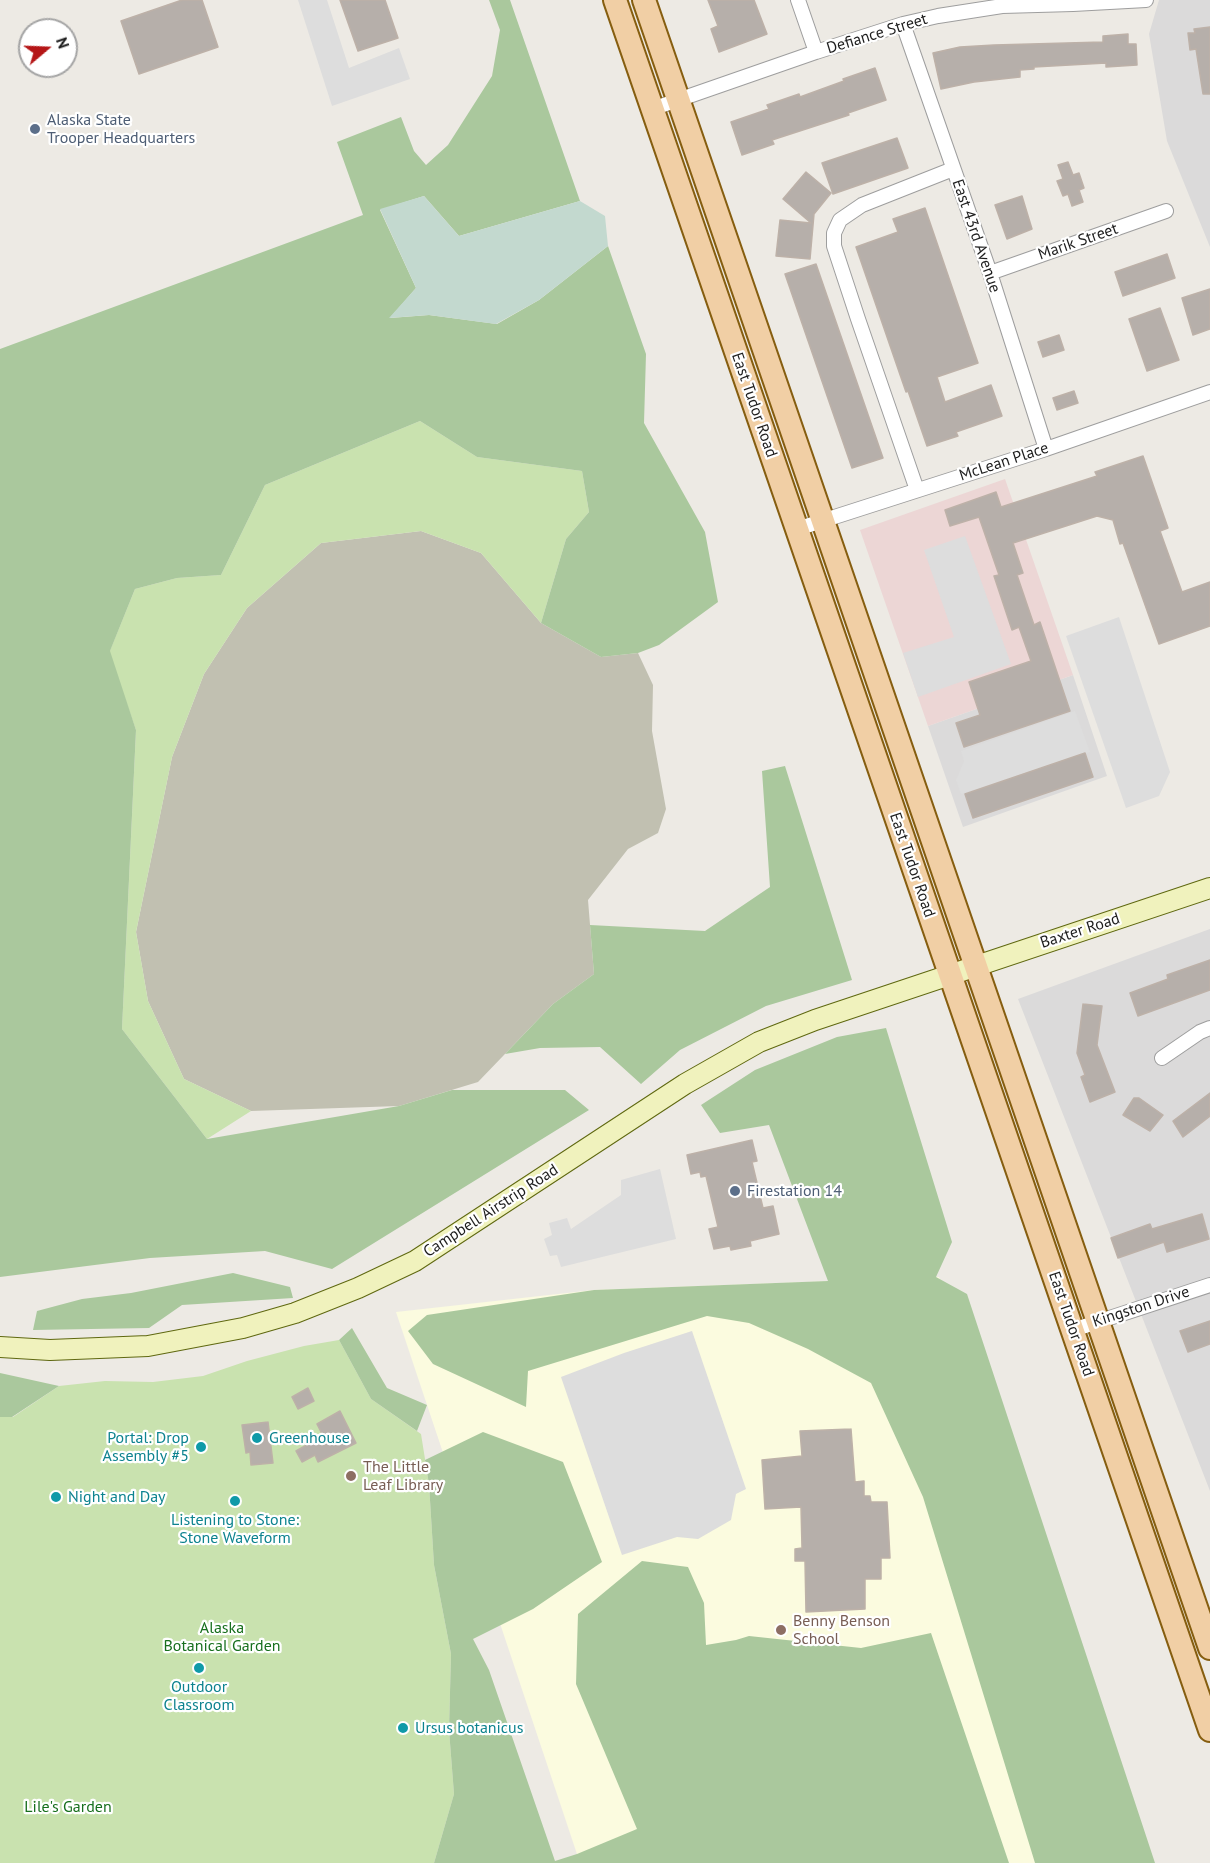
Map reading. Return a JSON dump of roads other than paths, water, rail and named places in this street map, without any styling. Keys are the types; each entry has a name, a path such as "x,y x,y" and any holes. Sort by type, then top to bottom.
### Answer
{"main road":[{"name":"East Tudor Road","path":"615,0 1210,1730"},
{"name":"East Tudor Road","path":"644,0 1210,1648"}],"street":[{"path":"798,0 816,52"},
{"name":"Defiance Street","path":"652,109 816,52 903,24 938,16 1001,3 1073,4 1146,0"},
{"name":"East 43rd Avenue","path":"903,24 952,170 990,273 1046,449"},
{"path":"917,490 834,246 834,234 840,220 862,205 952,170"},
{"name":"Marik Street","path":"990,273 1166,211"},
{"name":"McLean Place","path":"797,529 1046,449 1210,393"},
{"name":"Baxter Road","path":"950,974 1210,888"},
{"name":"Campbell Airstrip Road","path":"0,1347 50,1350 148,1346 243,1328 295,1313 358,1288 414,1261 731,1056 759,1042 815,1020 950,974"},
{"path":"1162,1058 1200,1032 1210,1028"},
{"name":"Kingston Drive","path":"1073,1330 1210,1285"}],"place":[{"name":"Alaska State Trooper Headquarters","path":"35,129"},
{"name":"Firestation 14","path":"735,1191"},
{"name":"Greenhouse","path":"257,1438"},
{"name":"Portal: Drop Assembly #5","path":"201,1447"},
{"name":"The Little Leaf Library","path":"351,1476"},
{"name":"Night and Day","path":"56,1497"},
{"name":"Listening to Stone: Stone Waveform","path":"235,1501"},
{"name":"Benny Benson School","path":"781,1630"},
{"name":"Outdoor Classroom","path":"199,1668"},
{"name":"Ursus botanicus","path":"403,1728"}],"park label":[{"name":"Alaska Botanical Garden","path":"222,1637"},
{"name":"Lile's Garden","path":"68,1807"}]}
